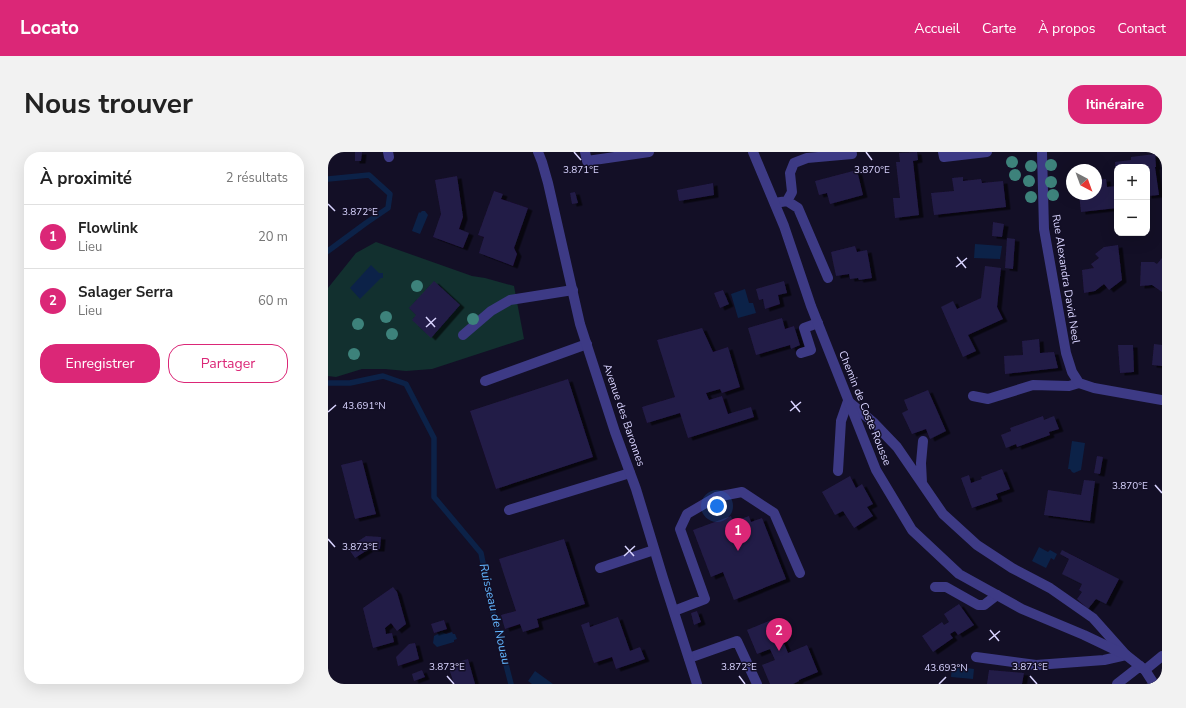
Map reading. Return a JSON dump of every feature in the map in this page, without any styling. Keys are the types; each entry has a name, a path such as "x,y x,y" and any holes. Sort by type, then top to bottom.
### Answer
{"street":[{"name":"Avenue des Baronnes","path":"538,152 548,183 580,324 630,473 697,684"},
{"path":"585,152 587,161 650,152"},
{"name":"Chemin de Coste Rousse","path":"753,152 784,226 818,322 876,470 912,530 959,574 1022,609 1084,635 1126,655 1142,668 1154,684"},
{"path":"943,152 944,157 987,152"},
{"name":"Rue Alexandra David Neel","path":"1042,152 1044,229 1066,353 1072,372 1079,383"},
{"path":"787,201 792,192 790,173 794,163 807,158 852,154"},
{"path":"774,203 787,201 798,208 828,278"},
{"path":"463,335 491,311 510,300 573,290"},
{"path":"801,353 811,350 804,328 818,322"},
{"path":"485,381 587,344"},
{"path":"973,396 988,400 1033,385 1070,386 1079,383 1094,388 1162,400"},
{"path":"838,471 841,421 848,401 873,422 897,447 943,514 977,545 1012,568 1050,588 1093,618 1126,655 1104,660 1036,665 976,657"},
{"path":"922,483 921,463 923,441"},
{"path":"509,510 630,473"},
{"path":"674,611 704,599 680,529 687,514 716,497 742,492 774,513 800,573"},
{"path":"600,568 654,550"},
{"path":"935,587 946,588 978,605 984,605 997,595"},
{"path":"689,658 737,641 757,684"},
{"path":"1117,684 1162,656"}],"green space":[{"path":"376,242 472,276 514,286 524,339 432,369 406,371 362,369 336,377 328,376 328,288 356,253"}],"water":[{"path":"425,211 428,215 420,234 412,231 419,212 420,213"},
{"path":"975,244 1002,246 1000,259 974,258"},
{"path":"371,265 379,273 383,273 383,278 381,278 360,299 350,288"},
{"path":"745,289 749,303 753,303 756,313 738,318 731,294"},
{"path":"1072,441 1085,443 1081,470 1074,473 1068,469"},
{"path":"1039,547 1048,552 1050,550 1057,554 1054,560 1051,558 1046,568 1032,561"},
{"path":"442,632 446,634 452,632 455,634 457,639 454,640 454,642 437,647 433,643 434,636"},
{"path":"952,666 974,669 973,679 951,677"},
{"path":"535,671 553,684 532,684 528,681"}],"building":[{"path":"355,152 362,152 361,161 355,161"},
{"path":"917,152 918,160 913,161 919,215 895,218 893,198 900,198 896,162 900,162 899,153"},
{"path":"1155,154 1155,167 1159,195 1150,196 1150,164 1115,164 1115,162 1131,160 1131,157"},
{"path":"857,170 863,195 830,204 827,193 819,195 815,181"},
{"path":"457,176 463,217 459,229 469,233 463,248 433,237 441,214 435,180"},
{"path":"963,177 963,181 981,179 982,183 1003,181 1006,207 934,215 931,193 954,191 952,178"},
{"path":"1102,179 1106,179 1107,187 1114,186 1114,208 1081,212 1080,200 1102,200"},
{"path":"713,183 714,195 679,201 677,190"},
{"path":"494,191 503,194 501,199 528,208 514,248 517,254 513,266 479,253 484,237 478,235"},
{"path":"575,192 578,203 572,204 570,193"},
{"path":"993,222 1004,224 1002,237 992,236"},
{"path":"1007,238 1015,239 1013,269 1005,268"},
{"path":"1118,245 1122,280 1109,290 1104,284 1095,291 1084,293 1082,270 1094,268 1091,264 1099,258 1095,254 1104,247"},
{"path":"855,246 857,252 867,250 872,278 859,280 858,278 850,279 849,274 836,276 831,252"},
{"path":"1162,258 1162,292 1152,285 1140,286 1141,262 1154,262 1157,264"},
{"path":"985,266 1001,268 997,307 1003,319 968,335 976,351 963,357 941,307 953,301 957,309 981,298"},
{"path":"434,281 460,305 431,338 412,320 416,315 409,308"},
{"path":"784,281 787,293 778,295 780,304 765,309 763,299 759,300 756,289"},
{"path":"723,290 729,304 720,308 714,293"},
{"path":"782,318 785,329 794,326 800,345 791,349 790,345 756,355 748,328"},
{"path":"702,328 713,352 728,347 740,387 722,393 720,389 706,393 709,400 722,396 728,414 751,407 754,417 688,438 680,413 647,423 642,407 675,397 657,340"},
{"path":"1039,339 1040,353 1054,352 1058,368 1005,374 1004,356 1023,355 1022,341"},
{"path":"1154,344 1162,345 1162,366 1152,365"},
{"path":"1118,345 1133,345 1134,372 1120,373"},
{"path":"568,379 593,457 496,489 470,411"},
{"path":"928,390 946,431 930,439 926,429 912,434 902,413 908,410 904,400"},
{"path":"1043,416 1044,420 1054,416 1059,429 1049,432 1050,435 1017,447 1016,444 1006,448 1001,435 1011,431 1010,428"},
{"path":"1097,456 1103,457 1100,474 1094,473"},
{"path":"362,460 376,514 355,519 341,465"},
{"path":"1002,469 1010,489 996,494 998,499 972,508 961,478 969,475 971,483 982,479 981,477"},
{"path":"850,476 856,488 862,484 873,504 867,507 873,516 854,528 843,511 835,515 822,492"},
{"path":"1084,480 1095,481 1090,521 1044,515 1048,490 1081,495"},
{"path":"731,516 733,522 749,516 751,522 762,518 786,579 734,600 723,572 711,577 693,530"},
{"path":"366,536 381,537 380,549 369,549 355,558 348,548"},
{"path":"564,539 585,604 537,619 539,627 523,632 520,624 505,629 501,615 516,611 499,559"},
{"path":"1062,550 1119,579 1106,604 1096,599 1088,609 1077,599 1082,592 1079,590 1082,584 1062,574 1069,559 1060,554"},
{"path":"393,587 397,592 406,624 397,631 391,623 385,628 386,634 392,633 394,642 373,648 363,608"},
{"path":"959,604 974,625 958,635 955,631 950,634 953,638 933,652 922,636 942,622 944,625 949,622 944,614"},
{"path":"697,611 701,622 694,625 691,613"},
{"path":"618,617 630,651 640,647 645,659 616,669 612,657 594,663 581,625 589,622 590,627"},
{"path":"774,619 788,653 807,645 818,672 793,684 770,684 762,665 775,660 770,649 757,654 747,630"},
{"path":"444,620 447,629 434,633 431,624"},
{"path":"415,643 419,659 398,666 396,657 409,644"},
{"path":"468,659 475,684 454,684 448,665"},
{"path":"422,670 425,677 414,681 412,674"},
{"path":"989,670 1024,673 1022,684 987,684"}],"waterway":[{"name":"Ruisseau de Nouau","path":"328,179 369,175 390,194 388,208 328,251"},
{"name":"Ruisseau de Nouau","path":"328,383 350,383 383,376 406,384 434,438 434,497 481,553 495,622 511,684"}],"place":[{"name":"Flowlink","path":"738,551"},
{"name":"Salager Serra","path":"779,651"}]}
